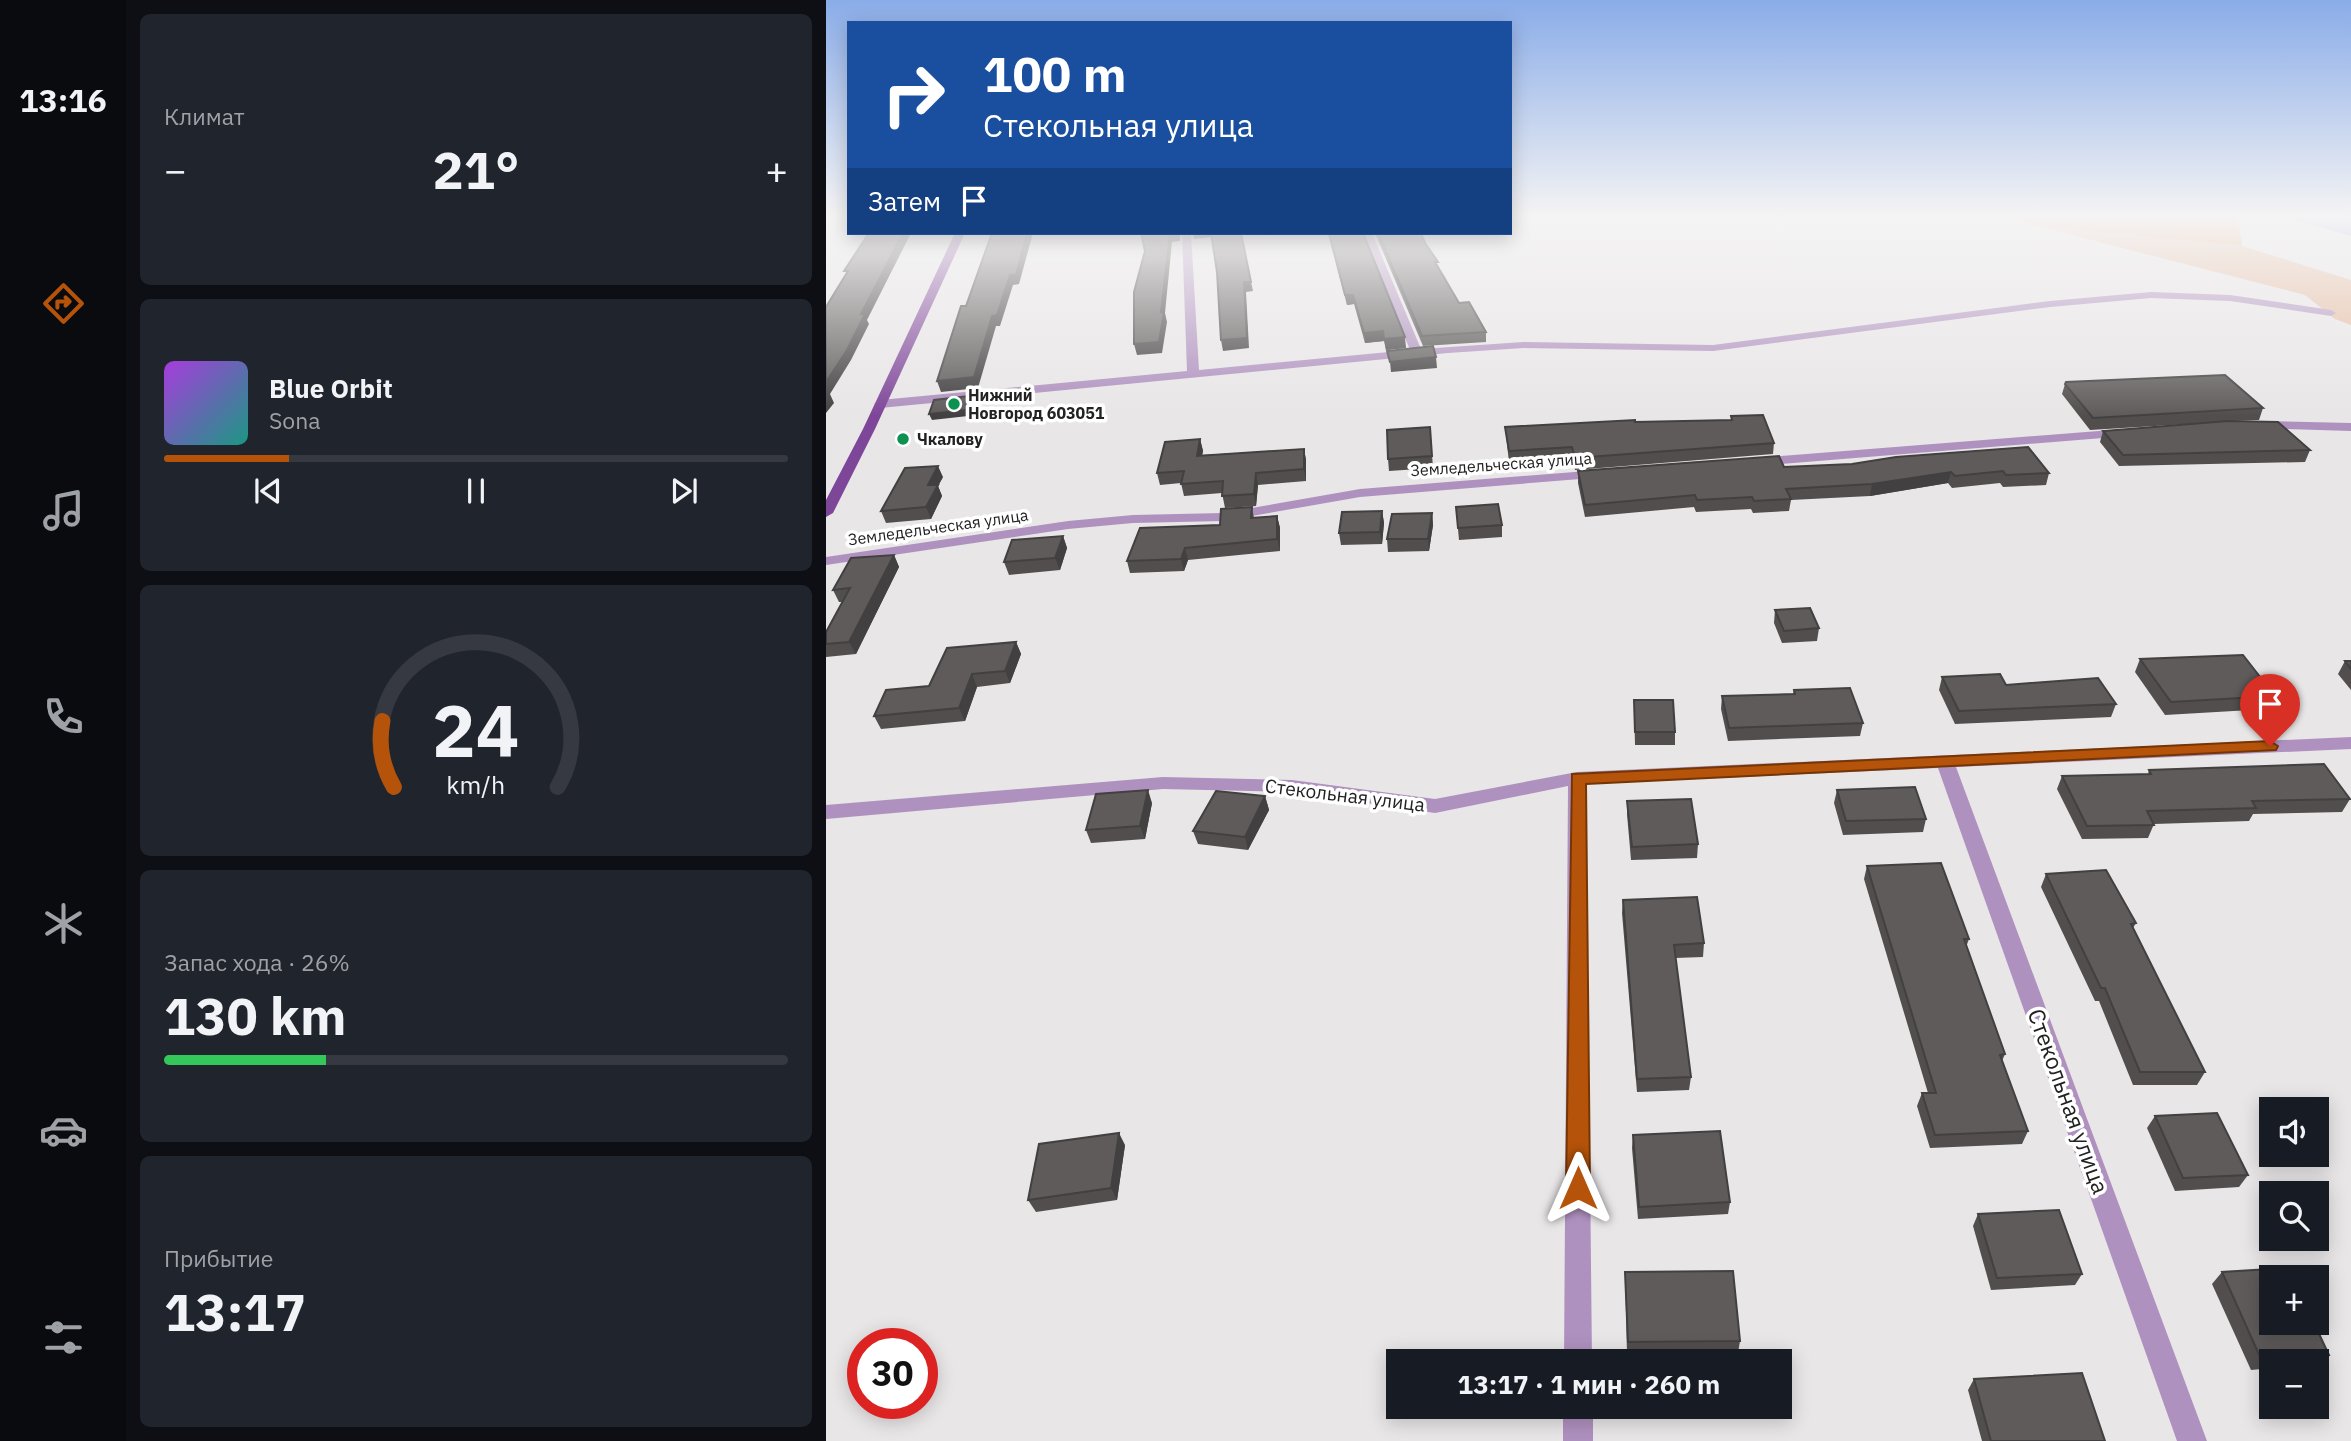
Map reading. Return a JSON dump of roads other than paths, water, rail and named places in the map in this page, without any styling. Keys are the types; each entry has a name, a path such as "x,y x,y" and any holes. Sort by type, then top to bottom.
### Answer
{"main road":[{"path":"826,513 937,282"}],"street":[{"path":"1188,282 1193,375"},
{"path":"1387,282 1417,354"},
{"path":"880,404 1523,345 1713,348 2050,304 2151,295 2230,298 2331,313"},
{"path":"2244,425 2351,427"},
{"path":"1736,463 2141,432"},
{"name":"Земледельческая улица","path":"826,561 1068,525 1133,519 1223,517 1264,513 1360,493 1611,473"},
{"name":"Стекольная улица","path":"826,812 1163,783 1292,786 1435,806 1577,778 2351,743"},
{"name":"Стекольная улица","path":"1945,761 2192,1441"},
{"path":"1577,778 1578,1349"},
{"path":"1578,1419 1578,1441"}],"place":[{"name":"Нижний Новгород 603051","path":"954,404"},
{"name":"Чкалову","path":"903,439"}]}
